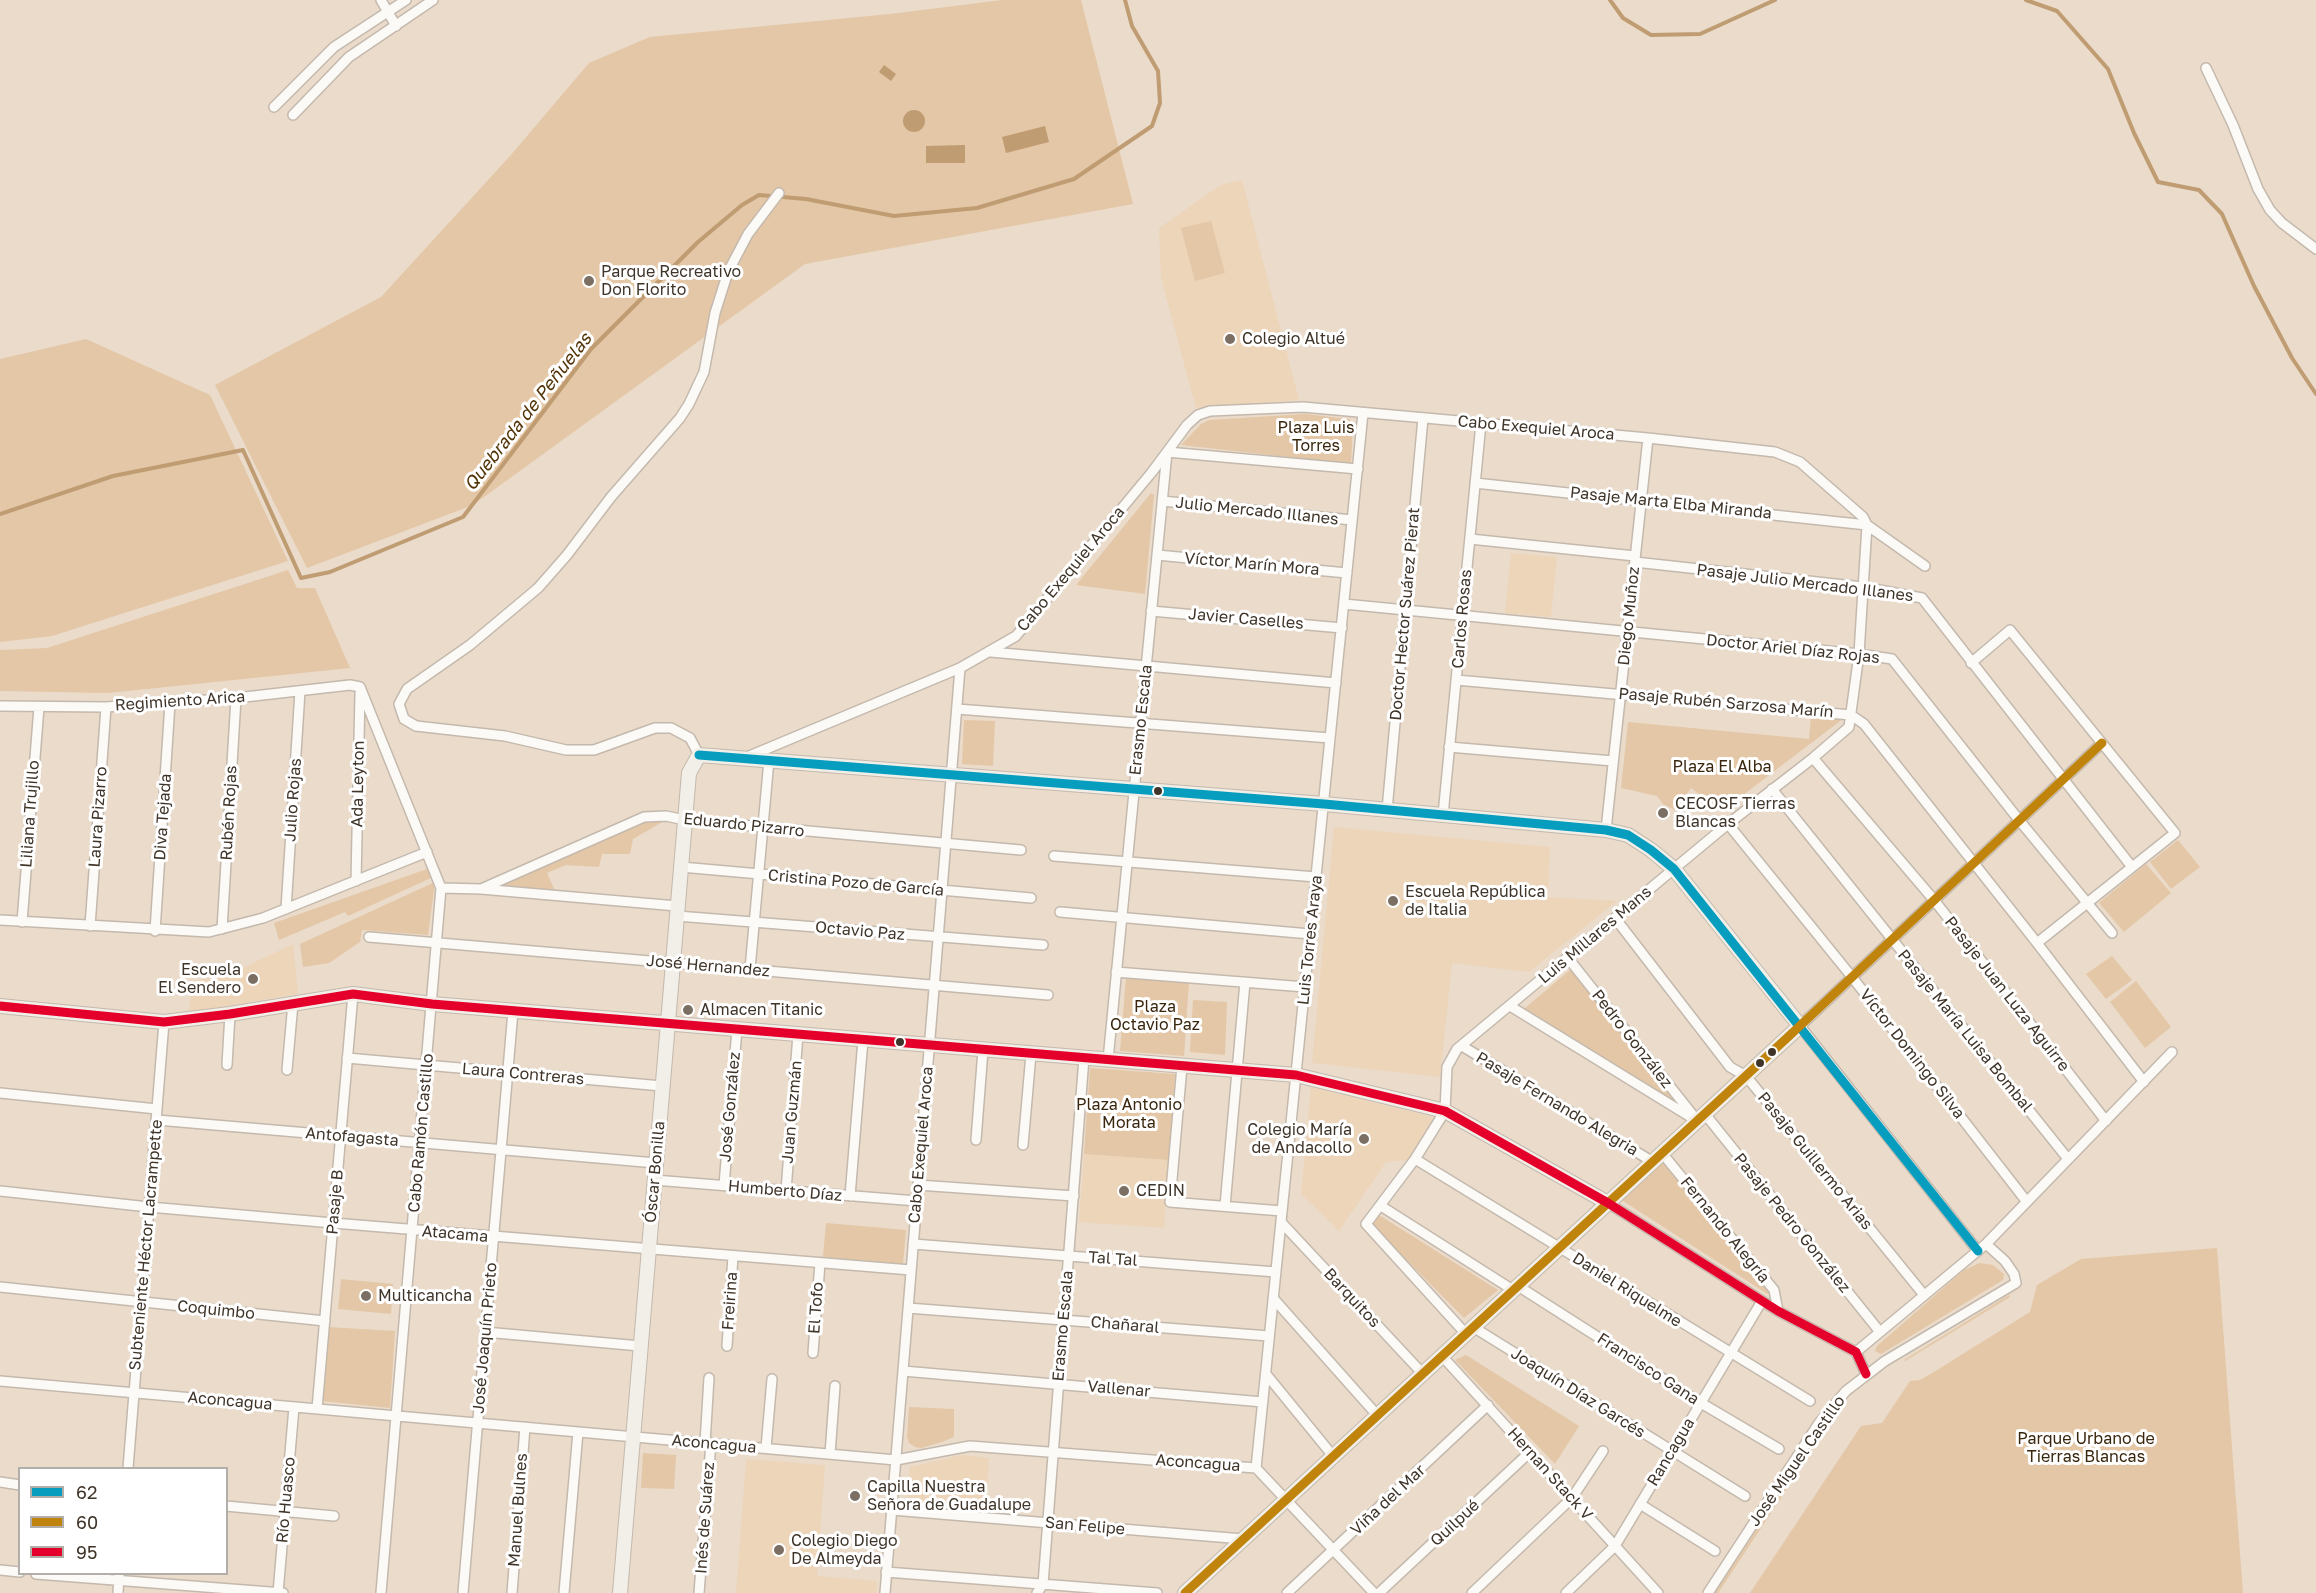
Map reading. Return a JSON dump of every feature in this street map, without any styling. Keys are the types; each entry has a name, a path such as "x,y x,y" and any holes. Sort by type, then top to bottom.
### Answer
{"street":[{"path":"381,0 396,26"},
{"path":"274,107 334,47 406,0"},
{"path":"294,115 349,57 434,0"},
{"path":"2206,68 2233,125 2258,189 2270,210 2282,224 2316,249"},
{"path":"779,193 748,234 728,272 715,313 704,372 680,418 610,497 567,555 538,588 470,645 407,689 399,704 404,719 416,726 505,736 566,750 594,750 655,729 671,728 690,738 699,754 1324,804 1606,830 1628,835 1674,869 1978,1251"},
{"name":"Cabo Exequiel Aroca","path":"885,1593 960,668 991,652 1020,631 1192,419 1210,411 1303,407 1648,438 1784,454 1808,468 1863,517 1867,525 1925,566"},
{"name":"Luis Torres Araya","path":"1256,1468 1363,412"},
{"name":"Doctor Hector Suárez Pierat","path":"1387,810 1424,418"},
{"name":"Carlos Rosas","path":"1443,815 1481,423"},
{"name":"Diego Muñoz","path":"1606,830 1648,438"},
{"path":"1167,452 1358,469"},
{"name":"Erasmo Escala","path":"1108,1060 1167,452"},
{"name":"Pasaje Marta Elba Miranda","path":"1475,483 1867,525"},
{"name":"Julio Mercado Illanes","path":"1162,501 1352,520"},
{"name":"Luis Millares Mans","path":"1445,1111 1447,1067 1453,1053 1728,824 1849,727 1859,654 1867,525"},
{"name":"Pasaje Julio Mercado Illanes","path":"1470,539 1863,587 1922,598 2132,867"},
{"name":"Víctor Marín Mora","path":"1157,555 1347,573"},
{"name":"Doctor Ariel Díaz Rojas","path":"1344,604 1892,659 2112,933"},
{"name":"Javier Caselles","path":"1151,611 1341,628"},
{"path":"1971,663 2010,630 2175,833 2037,943"},
{"path":"991,652 1336,683"},
{"path":"745,758 960,668"},
{"name":"Pasaje Rubén Sarzosa Marín","path":"1456,680 1851,715 1864,724 2144,1082"},
{"name":"Regimiento Arica","path":"0,706 106,707 236,698 350,685 360,687"},
{"name":"Cabo Ramón Castillo","path":"360,687 441,888 381,1593"},
{"name":"Ada Leyton","path":"356,881 360,687"},
{"name":"Julio Rojas","path":"286,909 300,690"},
{"name":"Rubén Rojas","path":"222,929 236,698"},
{"name":"Diva Tejada","path":"155,931 170,703"},
{"name":"Liliana Trujillo","path":"22,922 39,706"},
{"name":"Laura Pizarro","path":"90,926 106,707"},
{"path":"957,710 1330,738"},
{"path":"1185,1593 1800,1026 2102,742"},
{"path":"1449,747 1613,761"},
{"name":"Óscar Bonilla","path":"620,1593 689,773 699,754"},
{"name":"Pasaje Juan Luza Aguirre","path":"1813,758 1934,900 2106,1120"},
{"path":"750,969 769,760"},
{"name":"Pasaje María Luisa Bombal","path":"1772,789 2068,1159"},
{"name":"Eduardo Pizarro","path":"481,889 644,817 666,816 685,820 1021,850"},
{"name":"Víctor Domingo Silva","path":"1728,824 1852,977 2027,1202"},
{"path":"0,920 155,931 209,932 263,918 427,852"},
{"path":"1054,856 1316,877"},
{"name":"Cristina Pozo de García","path":"681,867 1032,898"},
{"name":"Octavio Paz","path":"441,888 481,889 754,922 1043,945"},
{"path":"1060,912 1310,934"},
{"name":"Pasaje Guillermo Arias","path":"1615,918 1730,1067 1746,1076 1924,1295"},
{"name":"José Hernandez","path":"369,937 1048,995"},
{"name":"Pedro González","path":"1568,958 1701,1117"},
{"path":"1116,972 1305,987"},
{"path":"1226,1206 1245,982"},
{"path":"0,1006 164,1022 353,994 432,1004 1296,1076 1445,1111 1608,1203 1778,1311 1856,1352 1866,1374"},
{"name":"Pasaje B","path":"317,1409 353,994"},
{"path":"287,1070 293,1003"},
{"name":"Pasaje Pedro González","path":"1510,1006 1701,1117 1880,1332"},
{"name":"José Joaquín Prieto","path":"463,1593 513,1011"},
{"path":"227,1065 230,1014"},
{"name":"Subteniente Héctor Lacrampette","path":"128,1467 164,1022"},
{"name":"José González","path":"724,1185 737,1029"},
{"name":"Juan Guzmán","path":"786,1191 798,1034"},
{"path":"850,1196 863,1040"},
{"name":"Pasaje Fernando Alegria","path":"1462,1046 1657,1157"},
{"path":"976,1140 983,1050"},
{"path":"1856,1352 1986,1244 2172,1052"},
{"path":"1023,1145 1031,1054"},
{"name":"Laura Contreras","path":"347,1058 662,1086"},
{"name":"Erasmo Escala","path":"1040,1589 1084,1058"},
{"path":"1182,1066 1170,1202 1282,1210"},
{"path":"0,1093 157,1109"},
{"path":"1381,1206 1415,1159 1445,1111"},
{"name":"Antofagasta","path":"157,1120 656,1163"},
{"name":"Fernando Alegría","path":"1657,1157 1774,1290 1778,1311"},
{"name":"Daniel Riquelme","path":"1415,1159 1810,1401"},
{"name":"Humberto Díaz","path":"654,1180 917,1201"},
{"path":"918,1185 1074,1196"},
{"name":"Atacama","path":"0,1191 149,1207 412,1230 911,1270"},
{"name":"Francisco Gana","path":"1381,1206 1779,1449"},
{"name":"Joaquín Díaz Garcés","path":"1381,1206 1366,1224 1470,1330 1745,1496"},
{"name":"Barquitos","path":"1281,1221 1423,1374"},
{"name":"Tal Tal","path":"913,1244 1276,1272"},
{"name":"José Miguel Castillo","path":"1708,1593 1827,1411 1846,1391 1866,1374 2016,1283 2014,1274 1986,1244"},
{"name":"Freirina","path":"727,1346 733,1256"},
{"name":"El Tofo","path":"813,1353 820,1263"},
{"name":"Coquimbo","path":"0,1287 325,1321"},
{"path":"1273,1298 1377,1416"},
{"name":"Rancagua","path":"1566,1593 1615,1546 1762,1301"},
{"name":"Chañaral","path":"908,1308 1269,1336"},
{"path":"485,1332 640,1346"},
{"name":"Hernan Stack V","path":"1442,1356 1658,1593"},
{"name":"Vallenar","path":"903,1371 1263,1402"},
{"path":"1266,1374 1333,1456"},
{"name":"Inés de Suárez","path":"699,1593 708,1443 709,1378"},
{"path":"766,1448 772,1379"},
{"name":"Aconcagua","path":"0,1381 896,1460 970,1446 1256,1468 1374,1593"},
{"path":"830,1454 836,1386"},
{"name":"Viña del Mar","path":"1287,1593 1488,1406"},
{"name":"Río Huasco","path":"278,1593 294,1407"},
{"name":"Manuel Bulnes","path":"512,1593 525,1427"},
{"path":"564,1593 578,1432"},
{"path":"1472,1593 1572,1498 1603,1450"},
{"name":"Quilpué","path":"1379,1593 1530,1452"},
{"path":"0,1482 18,1485"},
{"path":"1640,1504 1715,1551"},
{"path":"228,1506 334,1516"},
{"name":"San Felipe","path":"892,1510 1243,1539"},
{"path":"0,1570 18,1572"},
{"path":"886,1572 1040,1589 1157,1593"},
{"path":"64,1575 119,1577 284,1593"},
{"path":"118,1593 119,1577"}],"shaded area":[{"path":"884,65 896,74 891,81 879,72"},
{"path":"914,110 922,113 925,121 922,129 914,132 906,129 903,121 906,113"},
{"path":"1045,126 1049,142 1006,153 1002,137"},
{"path":"965,145 965,163 926,163 926,146"},
{"name":"Colegio Altué","path":"1242,180 1299,400 1196,408 1161,278 1159,228 1221,185"},
{"path":"1511,553 1557,557 1551,617 1505,613"},
{"name":"Escuela República de Italia","path":"1334,827 1550,847 1548,897 1617,901 1529,972 1452,963 1440,1077 1312,1063"},
{"name":"Escuela El Sendero","path":"293,944 298,994 189,1012 192,981 226,976"},
{"name":"Colegio María de Andacollo","path":"1311,1087 1436,1118 1408,1160 1386,1162 1339,1231 1301,1194"},
{"name":"CEDIN","path":"1084,1154 1169,1160 1164,1228 1079,1222"},
{"path":"962,1455 989,1458 986,1510 907,1503 910,1467"},
{"name":"Colegio Diego De Almeyda","path":"746,1459 825,1465 817,1576 877,1581 876,1593 736,1593"}],"green space":[{"name":"Parque Recreativo Don Florito","path":"1002,0 1081,0 1133,204 805,264 473,505 307,568 215,385 381,297 510,156 589,63 650,37 890,14"},
{"path":"1211,221 1225,273 1195,281 1181,228"},
{"path":"86,339 210,395 288,561 52,636 0,642 0,359"},
{"name":"Plaza Luis Torres","path":"1305,414 1349,419 1353,423 1351,464 1181,445 1201,424 1209,420"},
{"path":"1151,493 1154,495 1145,594 1076,585"},
{"path":"288,570 297,588 315,588 350,668 108,693 0,691 0,650 47,648"},
{"name":"Plaza El Alba","path":"1811,715 1844,718 1722,811 1691,788 1675,810 1663,804 1657,796 1621,788 1628,722 1809,739"},
{"path":"964,720 995,721 993,766 962,764"},
{"path":"646,820 664,821 633,839 630,854 602,854 599,867 566,865 547,873 555,891 499,886"},
{"path":"2178,840 2200,867 2171,889 2150,862"},
{"path":"2146,864 2171,893 2124,932 2099,903"},
{"path":"427,869 433,877 348,916 345,912 279,940 274,923"},
{"path":"435,882 428,935 362,930 360,942 329,963 303,967 300,944"},
{"path":"2112,956 2132,980 2106,999 2086,974"},
{"path":"1571,969 1682,1106 1524,1009"},
{"name":"Plaza Octavio Paz","path":"1126,977 1189,982 1184,1056 1120,1051"},
{"path":"2136,981 2171,1027 2145,1048 2110,1002"},
{"path":"1193,1000 1227,1002 1225,1055 1190,1052"},
{"name":"Plaza Antonio Morata","path":"1090,1068 1175,1074 1169,1160 1084,1154"},
{"path":"1661,1161 1767,1288 1769,1295 1620,1199"},
{"path":"1379,1215 1498,1290 1464,1318 1371,1224"},
{"path":"826,1223 906,1230 903,1264 823,1257"},
{"name":"Parque Urbano de Tierras Blancas","path":"2217,1248 2243,1593 1750,1593 1861,1426 1882,1423 1910,1381 1920,1380 1934,1372 2030,1312 2037,1285 2081,1259"},
{"path":"1980,1263 1993,1265 2004,1274 2003,1280 1881,1354 1875,1351 1877,1346 1964,1270"},
{"name":"Multicancha","path":"341,1279 393,1284 391,1314 338,1309"},
{"path":"2009,1295 2010,1297 1904,1360"},
{"path":"328,1327 395,1331 390,1408 322,1401"},
{"path":"1466,1355 1579,1426 1555,1464 1455,1360"},
{"path":"909,1407 954,1409 954,1437 921,1448 909,1443 907,1437"},
{"path":"1810,1449 1812,1451 1718,1593 1715,1593"},
{"path":"643,1453 676,1455 674,1489 641,1488"}],"waterway":[{"name":"Quebrada de Peñuelas","path":"0,514 113,476 243,450 301,578 330,572 463,517 591,349 698,242 742,205 759,195 806,199 894,216 977,208 1074,179 1152,126 1160,103 1158,71 1132,26 1125,0"},
{"name":"Quebrada de Peñuelas","path":"1610,0 1623,18 1651,35 1700,34 1775,0"},
{"name":"Quebrada de Peñuelas","path":"2026,0 2057,11 2108,69 2134,133 2158,182 2199,190 2222,214 2254,286 2292,358 2316,394"}],"transit line":[{"name":"60","path":"1185,1593 1788,1037 2102,743"},
{"name":"62","path":"699,755 1324,804 1606,830 1628,835 1674,869 1978,1251"},
{"name":"95","path":"0,1006 164,1022 353,994 432,1004 1296,1075 1445,1111 1608,1203 1778,1311 1856,1352 1866,1374"}],"place":[{"name":"Parque Recreativo Don Florito","path":"589,281"},
{"name":"Colegio Altué","path":"1230,339"},
{"name":"CECOSF Tierras Blancas","path":"1663,813"},
{"name":"Escuela República de Italia","path":"1393,901"},
{"name":"Escuela El Sendero","path":"253,979"},
{"name":"Almacen Titanic","path":"688,1010"},
{"name":"Colegio María de Andacollo","path":"1364,1139"},
{"name":"CEDIN","path":"1124,1191"},
{"name":"Multicancha","path":"366,1296"},
{"name":"Capilla Nuestra Señora de Guadalupe","path":"855,1496"},
{"name":"Colegio Diego De Almeyda","path":"779,1550"}]}
